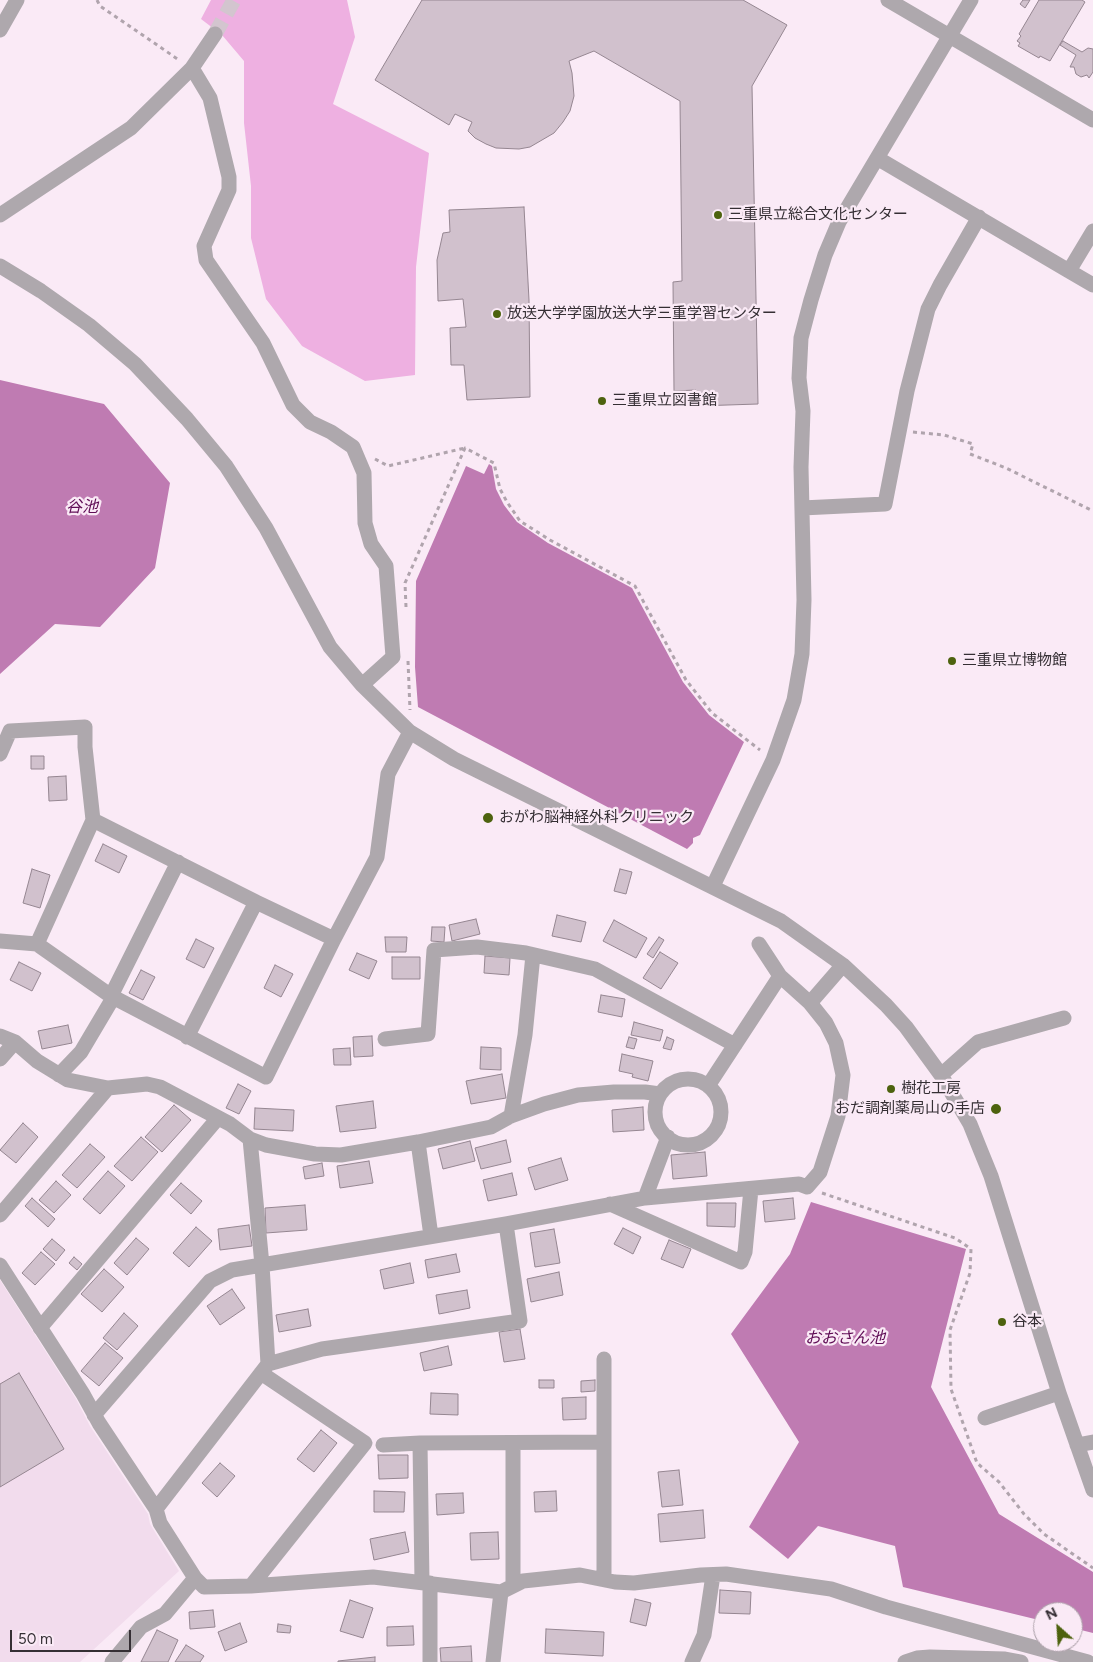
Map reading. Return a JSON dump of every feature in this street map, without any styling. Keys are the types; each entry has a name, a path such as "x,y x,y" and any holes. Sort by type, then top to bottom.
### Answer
{"street":[{"path":"0,30 17,0"},
{"path":"888,0 1093,120"},
{"path":"713,886 773,760 794,700 802,654 804,600 801,467 803,411 799,378 801,338 825,255 839,222 971,0"},
{"path":"0,215 131,128 192,68 215,34"},
{"path":"192,68 210,98 229,178 229,190 204,246 206,260 263,343 293,405 310,422 331,432 352,447 364,473 365,523 371,544 386,566 393,657 362,685"},
{"path":"877,158 1093,284"},
{"path":"802,508 885,504 907,391 928,309 979,217"},
{"path":"1069,271 1093,231"},
{"path":"0,266 41,291 89,325 135,364 188,419 226,466 266,528 330,647 362,685 410,732 454,759 781,921 843,965 906,1027 941,1075 970,1124 991,1176 1059,1393 1093,1490"},
{"path":"0,754 10,730 84,727 93,820 37,944"},
{"path":"0,941 37,944 112,997 266,1077 377,857 388,774 410,732"},
{"path":"93,820 334,939"},
{"path":"59,1075 80,1052 112,997 178,862"},
{"path":"187,1037 256,902"},
{"path":"94,1415 210,1281 232,1270 506,1224 645,1198 800,1184 807,1188 820,1172 838,1116 843,1075 836,1043 826,1023 810,1003 780,976 759,944"},
{"path":"385,1040 428,1034 434,950 478,947 526,953 595,970 735,1045"},
{"path":"511,1116 525,1035 533,955"},
{"path":"810,1003 843,965"},
{"path":"708,1086 780,976"},
{"path":"941,1075 978,1042 1064,1018"},
{"path":"0,1036 15,1042 38,1061 68,1080 108,1088 147,1084 160,1086 230,1124 250,1139 266,1145 315,1154 340,1156 491,1127 511,1116 544,1104 578,1095 614,1092 660,1094"},
{"path":"0,1059 15,1042"},
{"path":"686,1079 697,1080 708,1086 719,1101 719,1122 714,1132 706,1139 696,1143 684,1144 674,1142 668,1138 658,1126 655,1116 660,1094 667,1086 676,1081 686,1079"},
{"path":"0,1215 108,1088"},
{"path":"40,1328 218,1118"},
{"path":"645,1198 668,1138"},
{"path":"250,1139 262,1265 264,1369"},
{"path":"418,1142 431,1236"},
{"path":"610,1204 741,1262 745,1252 751,1189"},
{"path":"156,1509 264,1369 322,1350 520,1321 506,1224"},
{"path":"0,1265 83,1394 94,1415 156,1509 160,1522 195,1578 204,1587 251,1586 373,1577 507,1589 522,1582 580,1575 615,1582 634,1583 713,1575 735,1576 831,1589 886,1607 1088,1662"},
{"path":"604,1360 604,1579"},
{"path":"251,1586 365,1443 264,1369"},
{"path":"985,1418 1059,1393"},
{"path":"383,1445 604,1442"},
{"path":"1077,1446 1093,1442"},
{"path":"420,1443 430,1662"},
{"path":"493,1662 507,1589 513,1443"},
{"path":"692,1662 704,1635 713,1575"},
{"path":"112,1662 141,1627 165,1614 195,1578"},
{"path":"905,1662 917,1658 930,1657 1015,1661"}],"path":[{"path":"97,0 100,6 192,68"},
{"path":"900,430 944,435 973,444 970,454 1006,468 1093,511"},
{"path":"352,447 388,466 465,448 494,462 500,489 520,521 550,540 635,586 686,680 712,713 773,760"},
{"path":"406,613 406,583 465,448"},
{"path":"408,652 410,732"},
{"path":"807,1188 955,1238 971,1249 970,1273 950,1330 951,1389 977,1463 999,1482 1024,1514 1044,1534 1093,1568"}],"shaded area":[{"path":"211,0 347,0 355,37 333,104 429,153 416,267 415,375 365,381 302,346 266,299 251,238 251,186 244,123 244,61 222,35 201,19"},
{"path":"0,1280 76,1399 90,1426 148,1514 150,1524 179,1571 80,1662 0,1662"}],"water":[{"name":"谷池","path":"0,380 104,404 170,483 155,568 100,627 55,624 0,674"},
{"path":"489,464 492,466 496,489 504,505 517,522 548,543 632,588 683,682 709,715 744,742 700,835 693,838 693,843 687,849 418,707 415,667 416,581 466,466 484,474"},
{"name":"おおさん池","path":"811,1202 966,1249 931,1387 999,1514 1093,1572 1093,1633 1083,1630 1083,1602 1033,1602 1033,1619 903,1587 895,1546 818,1526 788,1559 749,1527 799,1442 731,1334 790,1254"}],"building":[{"name":"三重県立総合文化センター","path":"422,0 743,0 787,25 752,86 758,404 697,406 696,390 674,391 673,282 682,281 680,101 594,51 569,61 574,96 570,111 554,133 530,147 519,149 496,148 475,138 468,131 472,122 455,114 449,125 375,80"},
{"path":"1023,0 1030,0 1025,8 1020,4"},
{"path":"1039,0 1082,0 1085,2 1050,61 1040,56 1039,58 1018,46 1020,43 1017,41 1021,36 1019,34"},
{"path":"1063,41 1082,52 1088,48 1093,49 1093,72 1089,78 1087,75 1081,77 1076,74 1074,67 1070,67 1076,55 1060,45"},
{"name":"放送大学学園放送大学三重学習センター","path":"524,207 529,300 530,397 467,400 464,365 451,365 450,328 466,327 463,299 438,301 437,260 443,233 450,232 449,210"},
{"path":"31,756 44,756 44,769 31,769"},
{"path":"66,776 67,800 49,801 48,777"},
{"path":"103,844 127,856 119,873 95,861"},
{"path":"32,869 50,875 40,908 23,903"},
{"path":"620,869 632,872 626,894 614,891"},
{"path":"557,915 586,922 581,942 552,936"},
{"path":"476,919 480,934 452,941 449,925"},
{"path":"614,920 647,938 636,958 603,941"},
{"path":"432,927 445,927 444,942 431,941"},
{"path":"385,937 407,937 406,952 386,952"},
{"path":"659,937 664,940 653,958 647,954"},
{"path":"196,939 214,948 204,968 186,959"},
{"path":"660,952 678,963 661,989 643,978"},
{"path":"357,953 377,961 369,979 349,970"},
{"path":"485,956 510,958 509,975 484,973"},
{"path":"392,957 420,957 420,979 392,979"},
{"path":"19,962 41,973 32,991 10,980"},
{"path":"275,965 293,974 281,997 264,988"},
{"path":"141,970 155,977 143,1000 129,993"},
{"path":"601,995 625,999 622,1017 598,1012"},
{"path":"634,1022 663,1030 660,1041 631,1035"},
{"path":"68,1025 72,1043 42,1049 38,1031"},
{"path":"372,1036 373,1056 354,1057 353,1037"},
{"path":"629,1037 637,1039 634,1049 626,1047"},
{"path":"667,1037 674,1040 671,1050 663,1048"},
{"path":"481,1047 501,1048 501,1070 480,1069"},
{"path":"350,1048 351,1065 334,1065 333,1049"},
{"path":"622,1054 653,1061 648,1081 632,1077 633,1074 619,1071"},
{"path":"502,1074 506,1098 471,1104 466,1081"},
{"path":"238,1084 251,1091 239,1114 226,1108"},
{"path":"373,1101 376,1128 340,1132 336,1106"},
{"path":"174,1105 191,1120 162,1152 145,1137"},
{"path":"643,1107 644,1130 613,1132 612,1110"},
{"path":"255,1108 294,1110 293,1131 254,1129"},
{"path":"23,1123 38,1137 16,1163 0,1150"},
{"path":"141,1137 158,1152 132,1181 114,1166"},
{"path":"506,1140 511,1162 481,1169 475,1148"},
{"path":"470,1141 475,1161 443,1169 438,1149"},
{"path":"90,1144 105,1157 77,1188 62,1175"},
{"path":"705,1152 707,1176 673,1179 671,1155"},
{"path":"561,1158 568,1180 535,1190 528,1168"},
{"path":"369,1161 373,1183 340,1188 337,1166"},
{"path":"322,1163 324,1176 305,1179 303,1167"},
{"path":"108,1171 125,1186 100,1214 83,1199"},
{"path":"512,1173 517,1195 488,1201 483,1180"},
{"path":"56,1181 71,1195 54,1213 39,1200"},
{"path":"181,1183 202,1201 191,1214 170,1195"},
{"path":"32,1198 55,1219 48,1227 25,1206"},
{"path":"793,1198 795,1219 765,1222 763,1201"},
{"path":"707,1203 736,1203 735,1227 707,1226"},
{"path":"305,1205 307,1230 266,1233 265,1208"},
{"path":"249,1225 252,1246 220,1250 218,1229"},
{"path":"196,1227 212,1241 189,1267 173,1253"},
{"path":"623,1228 641,1237 633,1254 614,1244"},
{"path":"554,1229 560,1263 535,1267 530,1233"},
{"path":"136,1238 149,1249 127,1275 114,1263"},
{"path":"52,1239 65,1250 56,1261 43,1249"},
{"path":"669,1240 691,1249 683,1268 661,1259"},
{"path":"41,1252 55,1264 35,1285 22,1273"},
{"path":"456,1254 460,1272 428,1278 425,1260"},
{"path":"74,1257 82,1264 77,1270 69,1263"},
{"path":"410,1263 414,1283 384,1289 380,1270"},
{"path":"104,1269 124,1287 102,1312 81,1294"},
{"path":"559,1272 563,1295 531,1302 527,1279"},
{"path":"232,1289 245,1308 220,1325 207,1306"},
{"path":"467,1290 470,1308 439,1314 436,1295"},
{"path":"308,1309 311,1326 279,1332 276,1315"},
{"path":"124,1313 138,1326 117,1350 103,1338"},
{"path":"520,1329 525,1359 504,1362 499,1332"},
{"path":"105,1343 123,1358 99,1386 81,1371"},
{"path":"448,1346 452,1365 424,1371 420,1353"},
{"path":"19,1373 64,1449 0,1487 0,1384"},
{"path":"539,1380 554,1380 554,1388 539,1388"},
{"path":"595,1380 595,1391 581,1392 581,1381"},
{"path":"431,1393 458,1394 458,1415 430,1414"},
{"path":"586,1397 586,1419 563,1420 562,1398"},
{"path":"321,1430 337,1443 314,1472 297,1459"},
{"path":"378,1455 408,1455 408,1478 379,1479"},
{"path":"220,1463 235,1476 217,1497 202,1483"},
{"path":"679,1470 683,1505 662,1507 658,1472"},
{"path":"374,1491 405,1492 404,1512 374,1512"},
{"path":"556,1491 557,1511 535,1512 534,1492"},
{"path":"463,1493 464,1513 437,1515 436,1494"},
{"path":"703,1510 705,1538 660,1542 658,1514"},
{"path":"405,1532 409,1552 374,1560 370,1539"},
{"path":"498,1532 499,1559 471,1560 470,1533"},
{"path":"720,1590 751,1592 750,1614 719,1613"},
{"path":"635,1599 651,1603 646,1626 630,1622"},
{"path":"350,1600 373,1608 363,1638 340,1631"},
{"path":"213,1610 215,1627 190,1629 189,1612"},
{"path":"240,1623 247,1642 225,1651 218,1632"},
{"path":"278,1624 291,1626 290,1633 277,1632"},
{"path":"413,1626 414,1645 387,1646 387,1627"},
{"path":"546,1629 604,1632 603,1656 545,1653"},
{"path":"157,1630 178,1640 168,1662 141,1662"},
{"path":"186,1645 204,1656 200,1662 175,1662"},
{"path":"471,1646 472,1662 441,1662 440,1648"},
{"path":"375,1657 375,1662 338,1662 338,1661"}],"tunnel":[{"path":"215,34 234,0"}],"place":[{"name":"三重県立総合文化センター","path":"718,215"},
{"name":"放送大学学園放送大学三重学習センター","path":"497,314"},
{"name":"三重県立図書館","path":"602,401"},
{"name":"三重県立博物館","path":"952,661"},
{"name":"おがわ脳神経外科クリニック","path":"488,818"},
{"name":"樹花工房","path":"891,1089"},
{"name":"おだ調剤薬局山の手店","path":"996,1109"},
{"name":"谷本","path":"1002,1322"}]}
